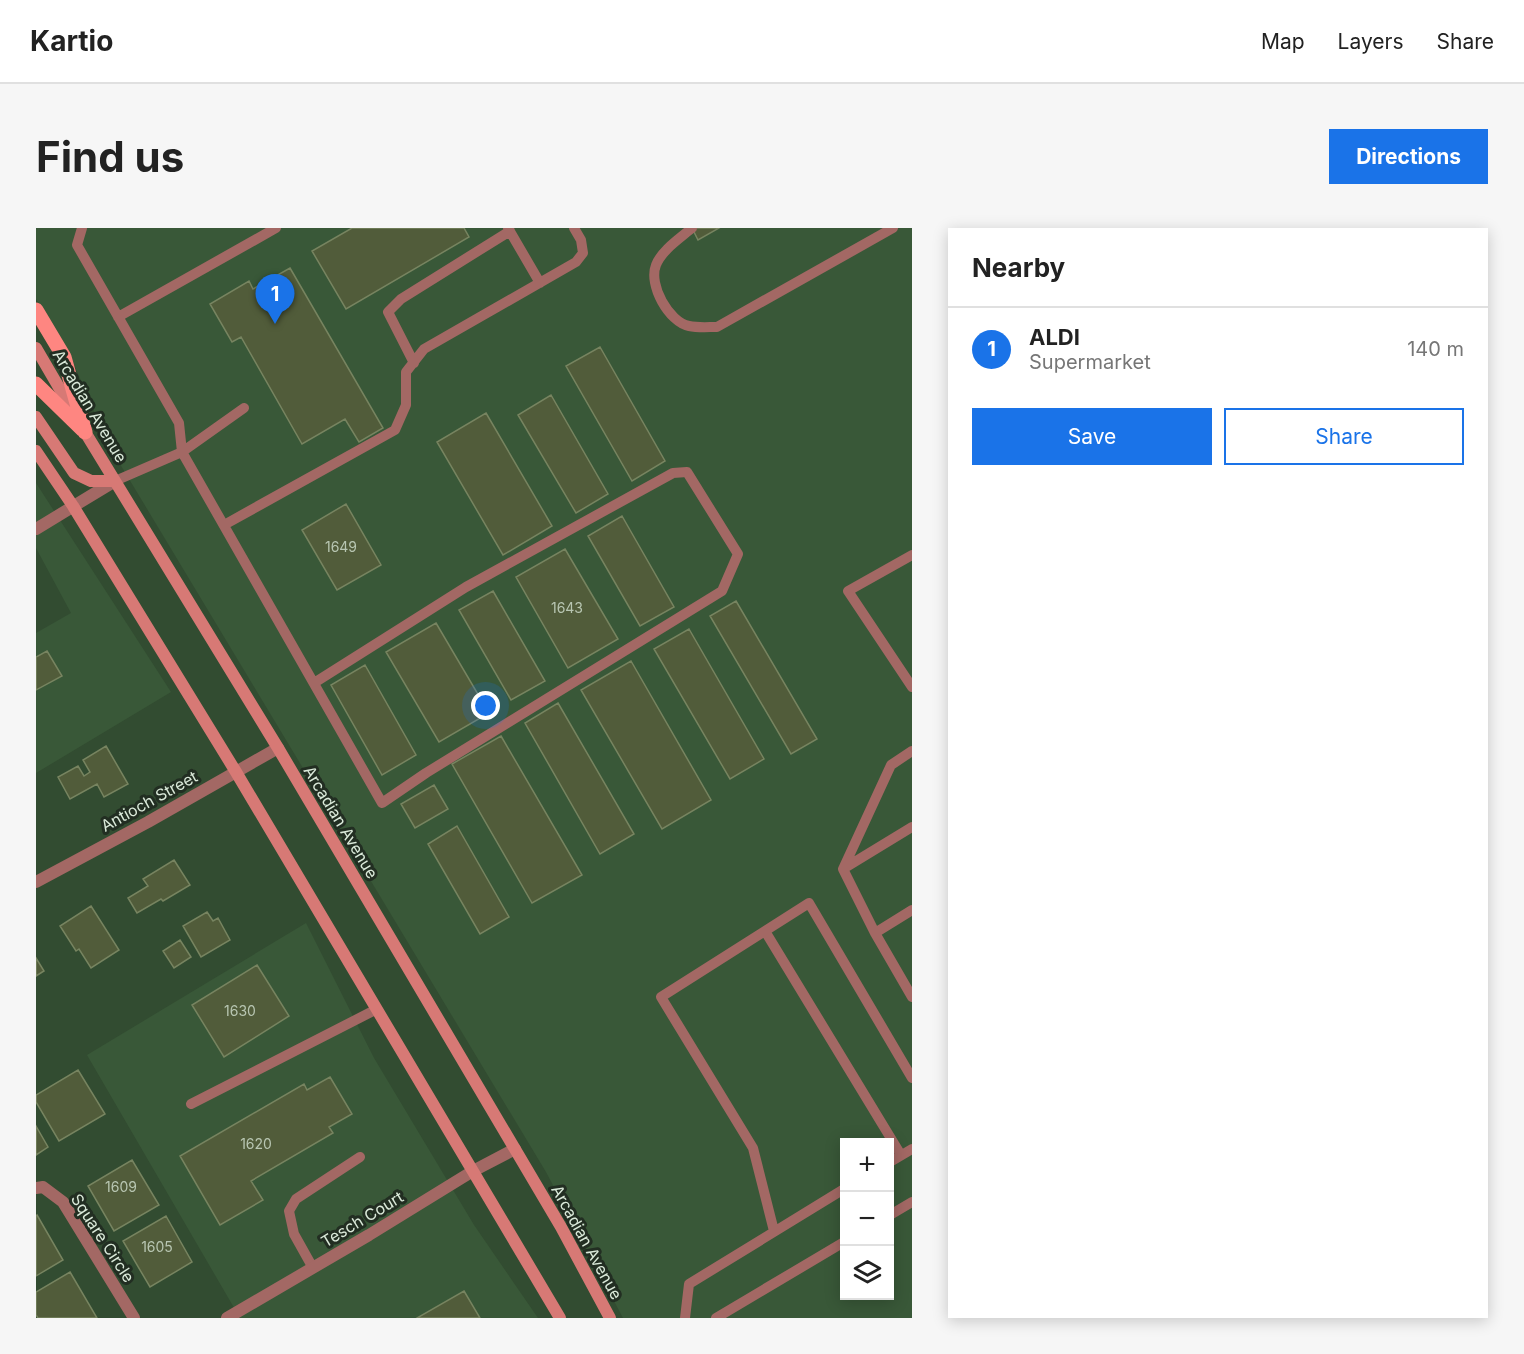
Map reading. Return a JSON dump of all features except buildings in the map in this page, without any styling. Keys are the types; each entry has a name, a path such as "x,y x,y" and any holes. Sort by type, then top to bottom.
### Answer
{"main road":[{"path":"36,310 64,357 85,432"},
{"name":"Arcadian Avenue","path":"36,348 278,748 515,1149 561,1227 609,1318"},
{"path":"36,384 85,432"},
{"path":"36,417 74,473 92,481 115,481"},
{"path":"36,451 73,506 236,772 560,1318"}],"street":[{"path":"36,529 115,481"},
{"name":"Antioch Street","path":"36,882 278,748"},
{"name":"Tesch Court","path":"227,1318 473,1171 515,1149"},
{"name":"Square Circle","path":"36,1188 43,1187 63,1202 135,1318"}],"lane":[{"path":"81,228 76,245 179,423 182,452 382,803 426,773 722,591 738,554 687,472 673,473 466,587 314,683"},
{"path":"118,317 276,228"},
{"path":"225,525 395,430 406,405 406,372 424,349 576,262 583,253 581,240 574,228"},
{"path":"692,228 666,251 656,266 654,276 659,296 671,316 687,326 717,327 893,228"},
{"path":"414,363 388,312 401,299 509,230 540,283"},
{"path":"115,481 182,452 244,408"},
{"path":"912,555 848,591 912,687"},
{"path":"843,869 891,765 912,752"},
{"path":"843,869 912,827"},
{"path":"843,869 875,933 910,989"},
{"path":"774,1231 753,1148 661,997 809,903 912,1078"},
{"path":"875,933 912,910"},
{"path":"765,931 901,1155"},
{"path":"191,1104 377,1009"},
{"path":"894,1159 912,1149"},
{"path":"313,1268 294,1234 289,1211 296,1199 360,1157"},
{"path":"685,1318 689,1284 840,1191"},
{"path":"894,1213 912,1202"},
{"path":"716,1318 840,1244"}],"shaded area":[{"path":"36,228 912,228 912,1318 623,1318 546,1172 108,444 70,355 36,299"},
{"path":"36,483 171,692 36,773 36,633 71,613 36,548"},
{"path":"306,923 374,1058 474,1225 538,1318 240,1318 87,1055"}],"place":[{"name":"ALDI","path":"275,324"}]}
